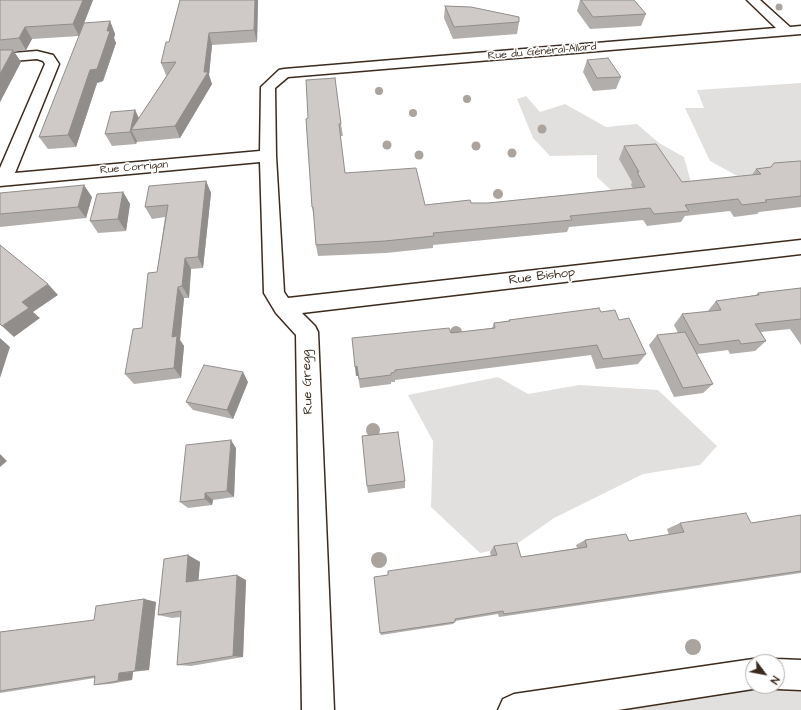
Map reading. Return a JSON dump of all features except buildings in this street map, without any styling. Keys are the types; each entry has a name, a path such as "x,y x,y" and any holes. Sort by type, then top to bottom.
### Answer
{"street":[{"path":"753,0 787,32"},
{"name":"Rue du Général-Allard","path":"284,73 801,30"},
{"path":"0,58 37,55 48,58 52,64 2,180"},
{"name":"Rue Gregg","path":"284,73 268,87 268,156 274,293 283,307 307,332 318,710"},
{"name":"Rue Corrigan","path":"2,180 268,156"},
{"name":"Rue Bishop","path":"283,307 801,247"},
{"path":"785,674 801,675"},
{"path":"514,710 745,675"}],"shaded area":[{"path":"801,83 801,175 741,178 710,161 685,108 704,108 697,90"},
{"path":"526,96 540,112 565,104 606,127 637,124 659,143 684,157 693,190 617,196 597,177 597,155 550,156 533,138 517,99"},
{"path":"498,377 528,394 579,385 658,390 717,446 700,465 643,474 554,518 514,546 480,553 431,507 433,441 408,395"},
{"path":"745,687 745,694 785,694 785,688 801,689 801,710 557,710"}]}
